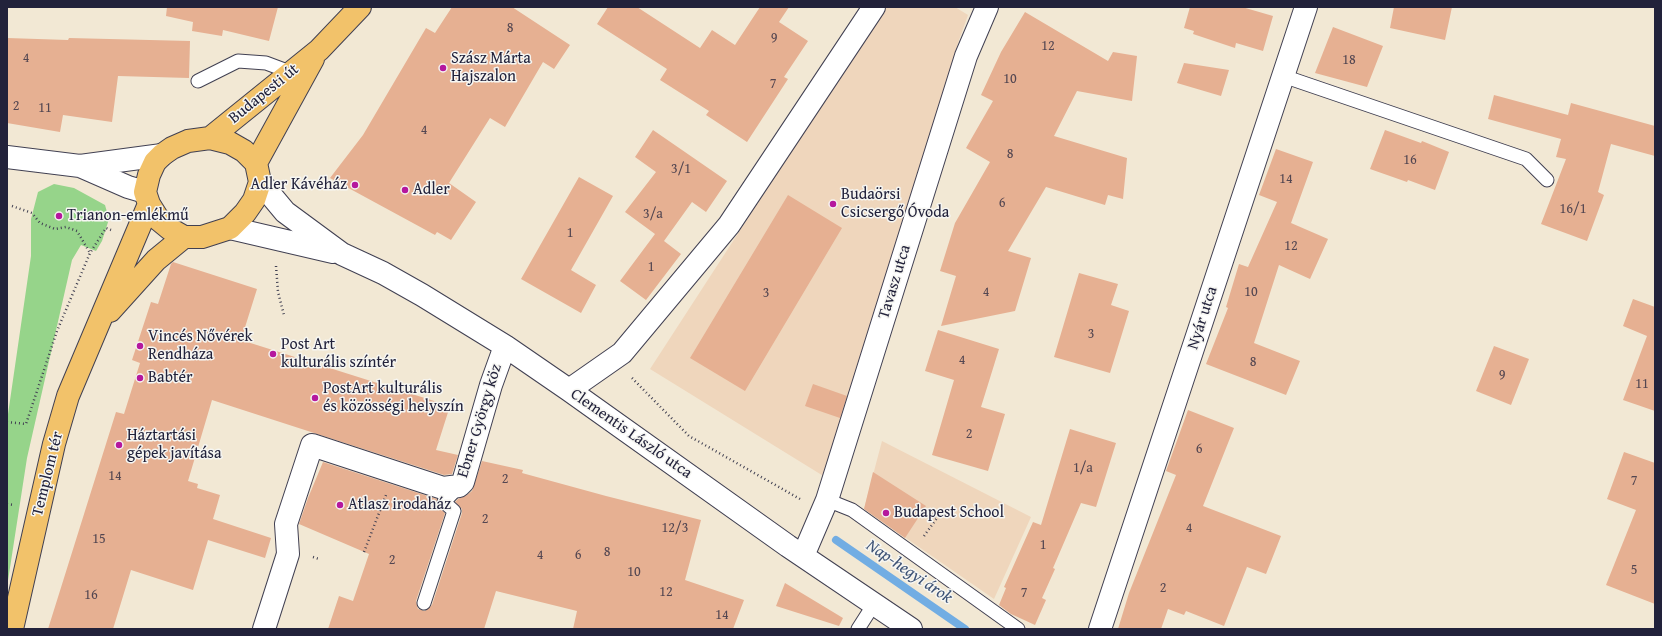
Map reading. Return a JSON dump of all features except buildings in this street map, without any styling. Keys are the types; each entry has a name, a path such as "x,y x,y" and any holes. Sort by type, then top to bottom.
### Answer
{"main road":[{"name":"Budapesti út","path":"210,138 318,50 360,7"},
{"name":"Budapesti út","path":"258,172 318,50"},
{"path":"210,138 230,144 244,151 258,172 254,200 245,214 230,228 202,237 184,237 170,229 159,220 147,198 149,175 155,162 162,154 188,140 210,138"},
{"name":"Templom tér","path":"12,629 54,444 68,396 99,323 147,198"},
{"name":"Templom tér","path":"99,323 156,260 184,237"}],"street":[{"path":"569,390 622,353 729,225 874,7"},
{"name":"Tavasz utca","path":"804,556 827,500 966,56 987,7"},
{"name":"Nyár utca","path":"1100,629 1306,7"},
{"path":"7,157 80,166 162,154"},
{"path":"80,166 128,187 147,198"},
{"name":"Clementis László utca","path":"258,172 285,212 342,254 383,273 422,295 505,346 804,556 911,629"},
{"name":"Clementis László utca","path":"230,228 342,254"},
{"name":"Ebner György köz","path":"264,629 288,554 286,524 312,445 443,488 459,486 463,482 491,385 505,346"}],"lane":[{"path":"198,81 238,61 266,63 290,72"},
{"path":"1283,76 1526,159 1547,180"},
{"path":"424,603 454,511 444,502 463,482"},
{"path":"827,500 852,510 1018,629"},
{"path":"858,629 874,604"}],"path":[{"path":"12,206 32,213 40,223 55,229 66,227 77,231 90,253"},
{"path":"276,263 280,302 284,314"},
{"path":"622,353 624,369 654,402 689,436 816,508 827,500"},
{"path":"364,552 388,492"},
{"path":"912,553 937,518 924,510"}],"shaded area":[{"name":"Budaörsi Csicsergő Óvoda","path":"885,7 955,7 968,15 959,40 825,477 650,369"},
{"path":"882,441 1031,517 994,599 864,509"}],"green space":[{"path":"54,184 74,188 105,205 109,219 102,241 96,251 81,245 72,260 27,458 7,587 7,421 31,256 31,219 38,192"}],"waterway":[{"name":"Nap-hegyi árok","path":"836,540 965,629"}],"place":[{"name":"Szász Márta Hajszalon","path":"443,68"},
{"name":"Adler Kávéház","path":"355,185"},
{"name":"Adler","path":"405,190"},
{"name":"Budaörsi Csicsergő Óvoda","path":"833,204"},
{"name":"Trianon-emlékmű","path":"59,216"},
{"name":"Vincés Nővérek Rendháza","path":"140,346"},
{"name":"Post Art kulturális színtér","path":"273,354"},
{"name":"Babtér","path":"140,378"},
{"name":"PostArt kulturális és közösségi helyszín","path":"315,398"},
{"name":"Háztartási gépek javítása","path":"119,445"},
{"name":"Atlasz irodaház","path":"340,505"},
{"name":"Budapest School","path":"886,513"}]}
